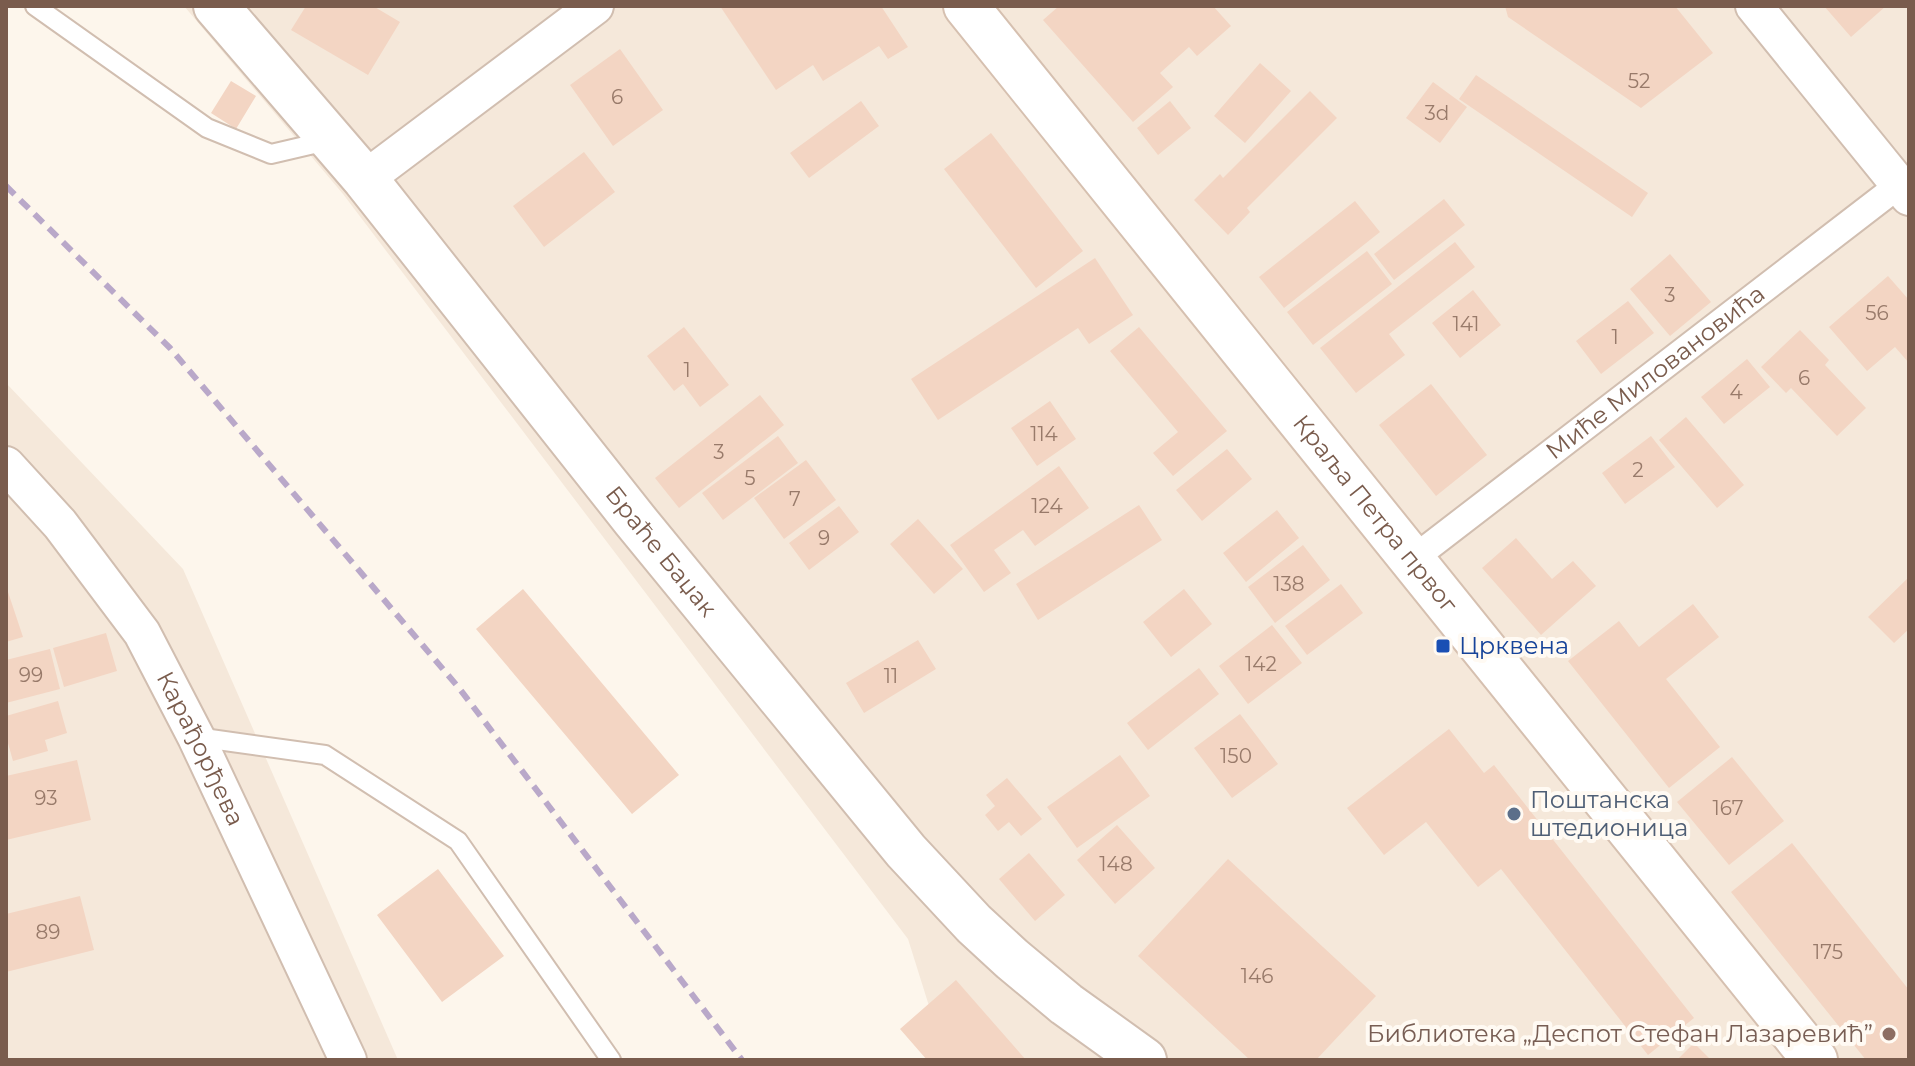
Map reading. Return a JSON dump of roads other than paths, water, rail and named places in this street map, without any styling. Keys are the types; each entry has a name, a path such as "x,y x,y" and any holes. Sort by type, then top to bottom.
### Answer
{"street":[{"name":"Браће Баџак","path":"216,6 365,179 634,519 906,851 974,924 1012,959 1066,1004 1144,1060"},
{"path":"365,179 595,6"},
{"name":"Краља Петра првог","path":"966,6 1815,1060"},
{"path":"1754,6 1904,191"},
{"name":"Миће Миловановића","path":"1413,559 1904,191"},
{"name":"Карађорђева","path":"6,465 60,524 142,633 196,737 348,1060"}],"lane":[{"path":"35,6 207,128 271,154 331,140"},
{"path":"196,737 325,755 458,841 611,1060"}],"railway":[{"path":"6,186 170,348 459,688 742,1060"}],"place":[{"name":"Црквена","path":"1443,646"},
{"name":"Поштанска штедионица","path":"1514,814"},
{"name":"Библиотека „Деспот Стефан Лазаревић”","path":"1889,1034"}]}
